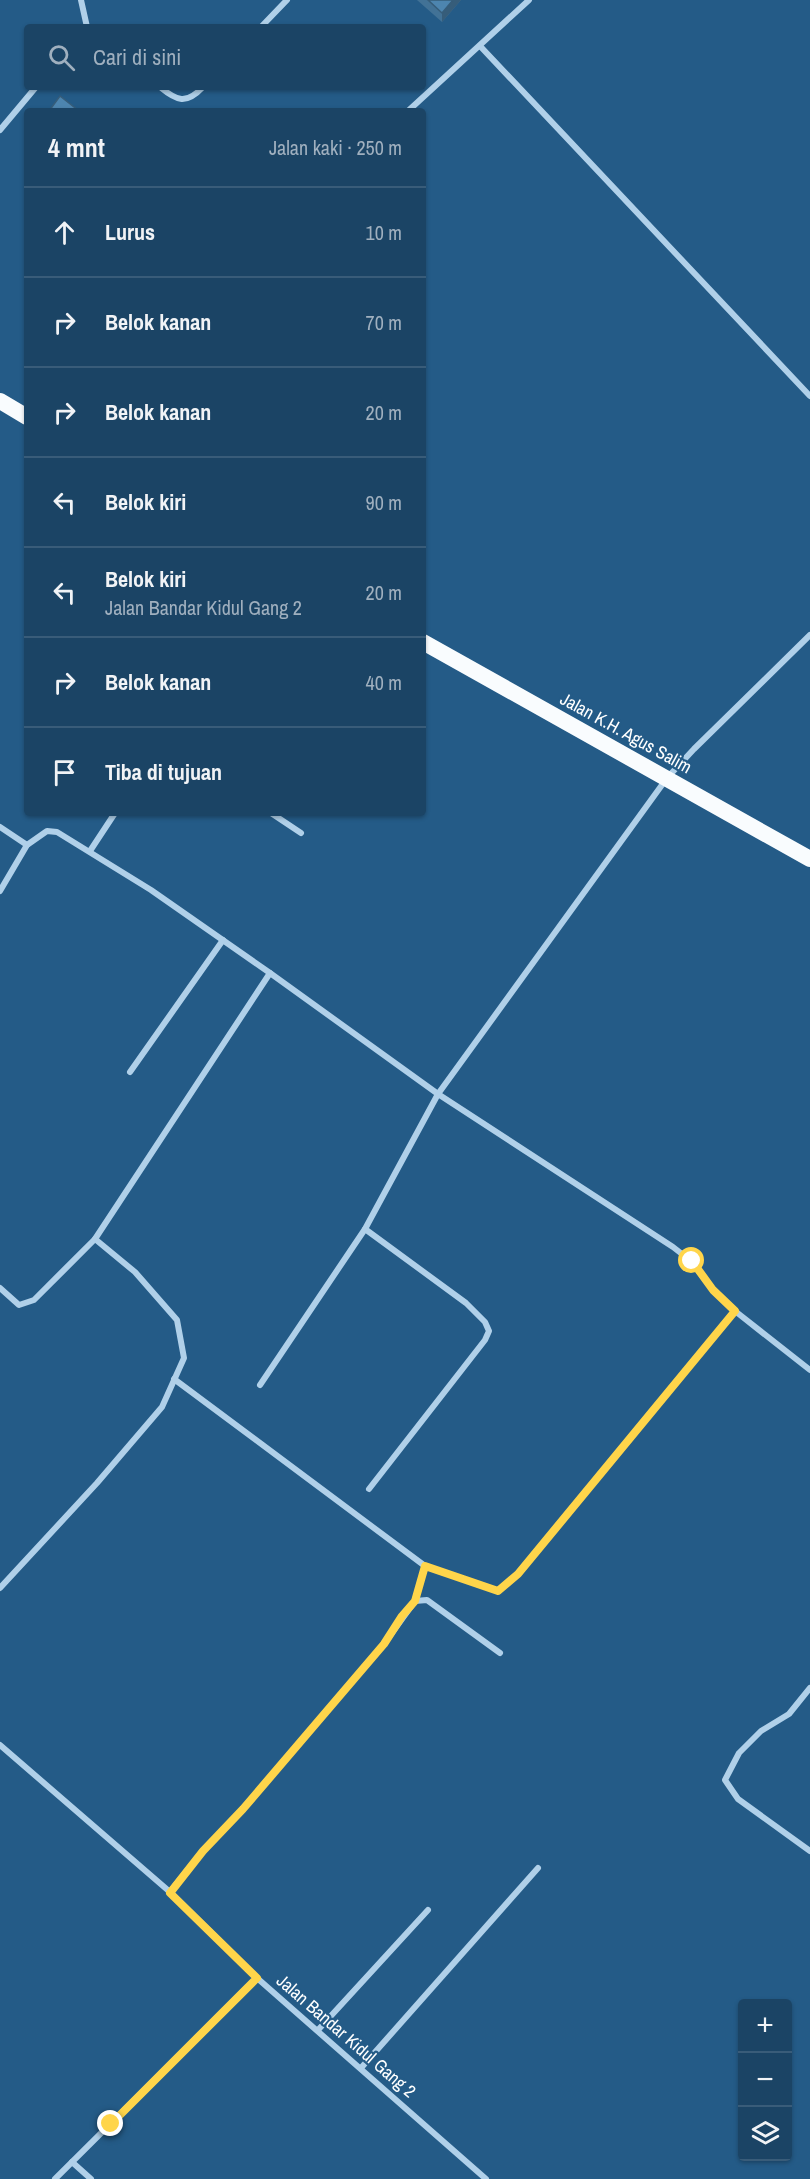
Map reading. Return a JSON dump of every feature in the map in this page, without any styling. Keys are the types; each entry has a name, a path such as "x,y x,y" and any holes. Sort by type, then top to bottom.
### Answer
{"highway":[{"path":"0,401 24,415"},
{"name":"Jalan K.H. Agus Salim","path":"426,644 810,859"}],"street":[{"path":"81,0 86,24"},
{"path":"264,24 287,0"},
{"path":"411,108 529,0"},
{"path":"480,46 715,298 810,396"},
{"path":"0,130 33,90"},
{"path":"164,90 177,100 187,99 199,90"},
{"path":"260,1385 365,1229 438,1095 667,778 810,635"},
{"path":"90,851 113,816"},
{"path":"276,816 301,833"},
{"path":"0,827 27,845"},
{"path":"0,891 27,845 46,831 57,832 90,851 223,940 438,1095 673,1247 692,1261 713,1290 735,1311 810,1370"},
{"path":"130,1072 223,940"},
{"path":"0,1288 19,1305 34,1300 95,1239 270,973"},
{"path":"365,1229 466,1303 485,1322 489,1331 485,1340 369,1489"},
{"path":"0,1588 97,1483 162,1407 184,1358 177,1320 135,1272 95,1239"},
{"path":"174,1379 425,1566 498,1591 518,1574 735,1311"},
{"path":"170,1893 203,1851 243,1809 384,1644 415,1601 425,1566"},
{"path":"415,1601 426,1600 500,1653"},
{"path":"810,1688 789,1714 761,1731 739,1754 726,1780 738,1800 810,1851"},
{"name":"Jalan Bandar Kidul Gang 2","path":"0,1746 170,1893 257,1978 486,2179"},
{"path":"361,2068 538,1868"},
{"path":"318,2030 428,1910"},
{"path":"54,2179 257,1978"},
{"path":"72,2162 91,2179"}],"building":[{"path":"428,0 453,0 442,13"},
{"path":"60,96 75,108 51,108"}],"route":[{"path":"111,2124 257,1978 170,1893 203,1851 243,1809 384,1644 415,1601 425,1566 498,1591 518,1574 634,1434 735,1311 713,1290 692,1261"}]}
